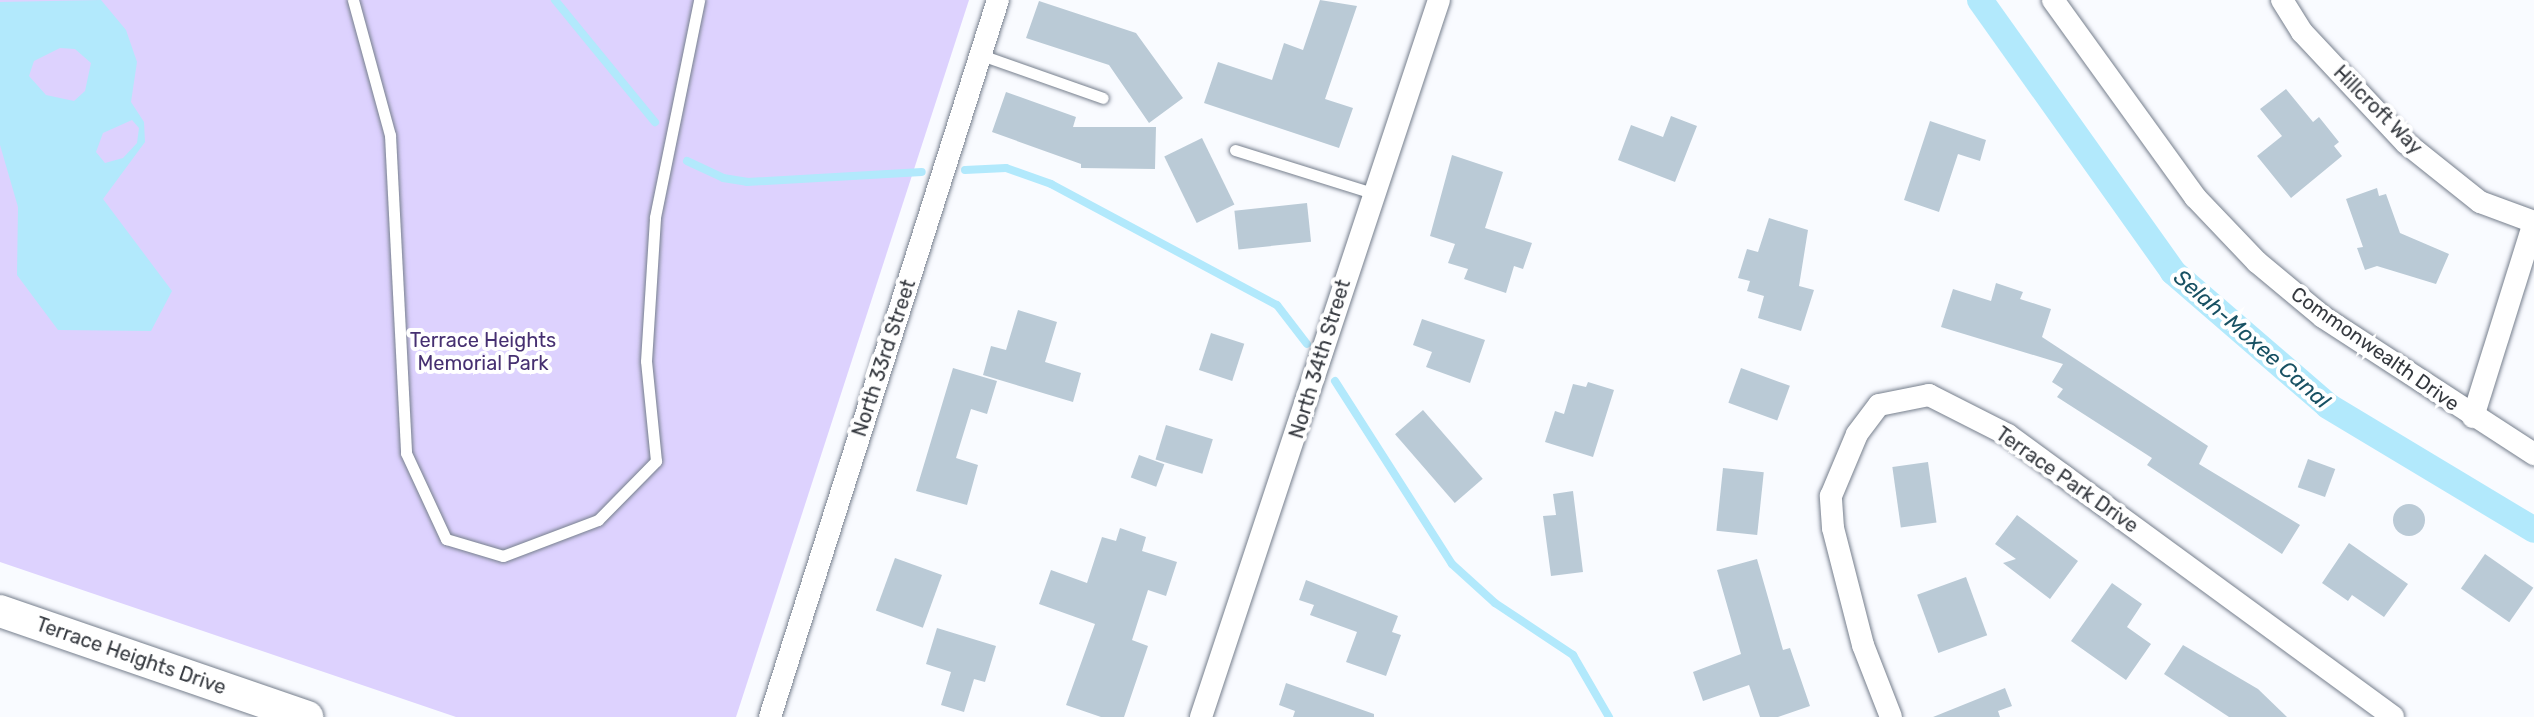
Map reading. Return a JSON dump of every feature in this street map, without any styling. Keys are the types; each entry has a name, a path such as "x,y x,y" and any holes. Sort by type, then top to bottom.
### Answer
{"main road":[{"name":"Terrace Heights Drive","path":"0,611 307,717"}],"street":[{"name":"North 33rd Street","path":"770,717 998,0"},
{"name":"North 34th Street","path":"1201,717 1323,355 1372,193 1439,0"},
{"name":"Commonwealth Drive","path":"2053,0 2195,197 2257,262 2323,317 2534,454"},
{"name":"Hillcroft Way","path":"2282,0 2302,32 2406,143 2480,202 2534,222"},
{"path":"2473,417 2534,222"},
{"name":"Terrace Park Drive","path":"1891,717 1863,645 1833,528 1831,496 1857,434 1879,405 1929,395 2008,435 2393,717"}],"lane":[{"path":"353,0 390,135 406,453 446,539 503,556 598,520 656,461 646,361 655,217 699,0"},
{"path":"981,55 1103,98"},
{"path":"1235,150 1372,193"}],"green space":[{"name":"Terrace Heights Memorial Park","path":"0,0 969,0 736,717 456,717 0,562"}],"water":[{"path":"101,0 126,30 137,62 131,102 144,122 145,142 103,199 172,291 151,331 58,330 17,275 18,207 0,145 0,2","holes":["60,48 75,49 91,63 85,91 74,101 46,95 29,76 34,61","132,120 139,128 137,143 123,158 105,163 96,152 103,133"]}],"building":[{"path":"1320,0 1357,6 1325,99 1353,108 1339,148 1204,103 1218,62 1272,80 1284,43 1303,50"},
{"path":"1039,1 1136,33 1183,98 1149,123 1109,65 1026,38"},
{"path":"2286,89 2313,122 2319,117 2339,142 2334,146 2342,156 2291,198 2257,156 2282,136 2260,109"},
{"path":"1006,92 1076,117 1073,127 1156,127 1155,169 1081,168 1081,164 992,132"},
{"path":"1671,116 1697,126 1675,182 1618,160 1631,125 1663,137"},
{"path":"1930,121 1986,140 1980,161 1958,154 1939,212 1904,200"},
{"path":"1202,138 1234,205 1197,223 1164,156"},
{"path":"1452,155 1503,172 1485,228 1532,243 1523,269 1514,266 1506,293 1464,279 1468,269 1448,263 1455,244 1430,236"},
{"path":"2377,188 2379,196 2386,194 2400,233 2449,254 2436,284 2377,266 2365,270 2357,248 2363,247 2346,199"},
{"path":"1307,203 1311,242 1238,249 1234,211"},
{"path":"1769,218 1808,230 1799,286 1814,290 1801,331 1758,318 1764,296 1747,291 1750,281 1738,278 1747,249 1758,252"},
{"path":"1996,283 2023,292 2020,299 2051,309 2042,337 2208,446 2199,464 2300,525 2282,554 2147,465 2152,458 2057,397 2063,389 2052,382 2063,364 1941,327 1953,289 1991,301"},
{"path":"1018,310 1057,322 1045,362 1081,373 1073,402 983,375 991,346 1006,350"},
{"path":"1422,319 1485,340 1470,383 1426,367 1432,352 1413,345"},
{"path":"1211,333 1244,344 1232,381 1199,370"},
{"path":"953,368 997,381 987,414 971,409 956,458 978,465 967,505 916,491"},
{"path":"1741,368 1790,386 1777,421 1728,403"},
{"path":"1588,382 1614,390 1593,457 1545,442 1555,411 1564,414 1573,384 1586,387"},
{"path":"1423,410 1483,479 1455,503 1395,434"},
{"path":"1166,425 1213,439 1202,474 1155,459"},
{"path":"1139,455 1164,464 1156,487 1131,478"},
{"path":"2308,459 2335,469 2325,497 2298,487"},
{"path":"1928,462 1936,522 1901,527 1892,467"},
{"path":"1723,468 1764,472 1757,535 1716,531"},
{"path":"1573,491 1583,572 1551,576 1543,516 1556,515 1553,494"},
{"path":"2409,504 2420,509 2425,520 2420,531 2409,536 2398,531 2393,520 2398,509"},
{"path":"2017,515 2078,561 2050,599 2003,563 2016,559 1995,544"},
{"path":"1120,528 1146,537 1142,551 1177,562 1166,596 1148,590 1132,640 1148,646 1124,717 1101,717 1066,705 1095,624 1039,604 1051,570 1087,583 1102,537 1116,541"},
{"path":"2349,543 2408,584 2384,617 2352,595 2348,601 2322,583"},
{"path":"2485,554 2533,588 2509,622 2461,588"},
{"path":"895,558 942,575 923,628 876,611"},
{"path":"1757,559 1783,650 1790,648 1810,706 1778,717 1760,717 1749,685 1703,701 1693,672 1741,654 1717,570"},
{"path":"1966,577 1987,635 1938,653 1917,595"},
{"path":"1306,580 1398,616 1392,632 1401,635 1386,676 1346,662 1357,632 1310,615 1314,605 1299,600"},
{"path":"2112,583 2142,604 2127,627 2151,644 2126,680 2071,641"},
{"path":"937,628 996,646 985,682 974,679 964,712 941,705 951,672 926,664"},
{"path":"2183,645 2258,689 2287,717 2229,717 2164,674"},
{"path":"1286,683 1374,714 1374,717 1293,717 1295,711 1279,705"},
{"path":"2005,688 2012,706 1998,711 2000,717 1933,717"}],"waterway":[{"path":"555,0 655,122"},
{"name":"Selah-Moxee Canal","path":"1980,0 2173,272 2328,406 2534,530"},
{"path":"687,161 723,178 747,182 922,172"},
{"path":"965,170 1006,168 1051,184 1277,305 1307,344"},
{"path":"1335,381 1452,564 1495,603 1573,655 1609,717"}]}
